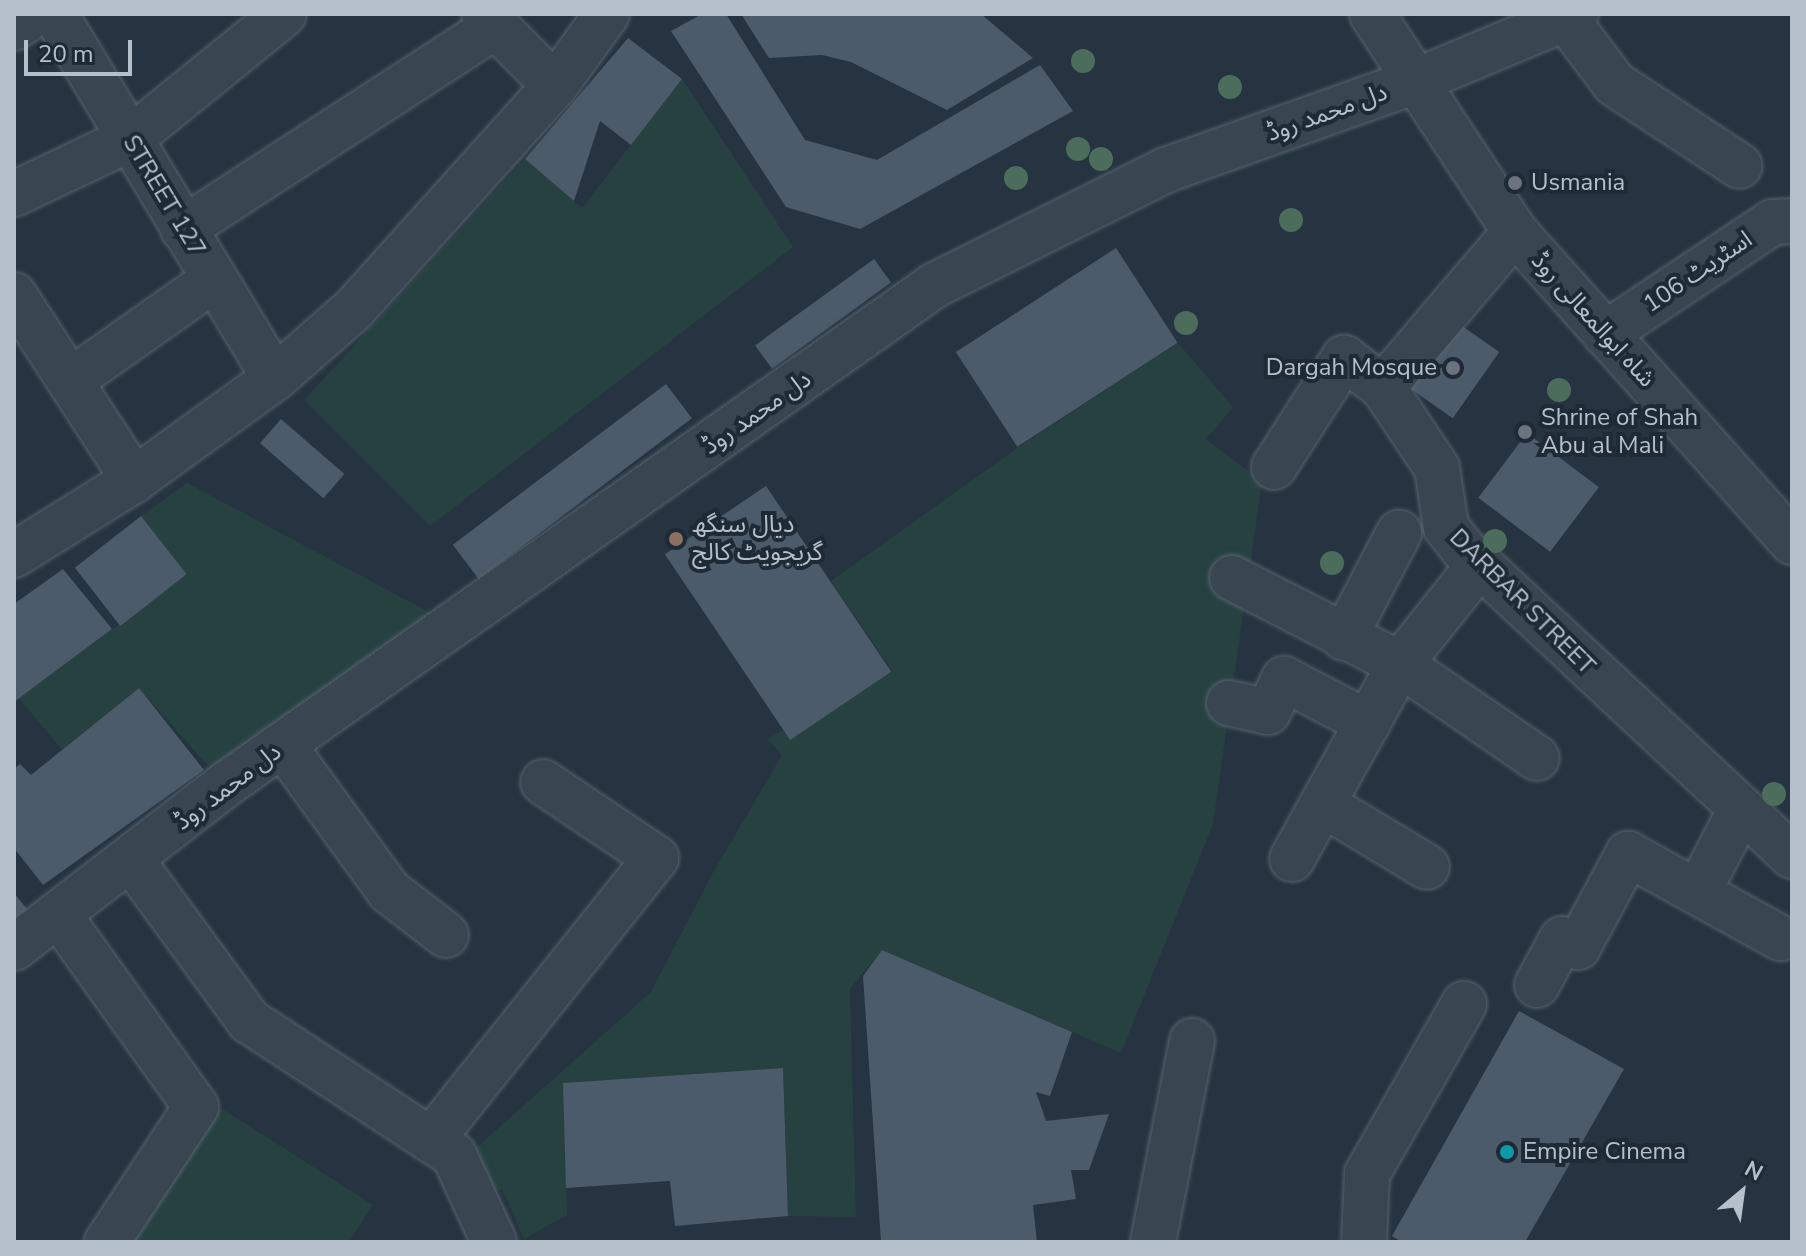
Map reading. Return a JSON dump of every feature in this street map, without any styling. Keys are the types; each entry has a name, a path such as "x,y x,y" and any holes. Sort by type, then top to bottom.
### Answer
{"street":[{"path":"14,28 35,14"},
{"name":"STREET 127","path":"55,14 275,378"},
{"path":"14,194 130,139 284,14"},
{"path":"14,555 134,480 275,378 353,310 555,86 607,14"},
{"name":"شاہ ابوالمعالی روڈ","path":"1372,14 1515,232 1792,542"},
{"path":"1571,17 1615,84 1740,166"},
{"name":"دل محمد روڈ","path":"14,948 283,745 935,285 1166,170 1416,81 1571,17"},
{"path":"183,229 490,20 555,86"},
{"name":"اسٹریٹ 106","path":"1605,334 1773,222 1792,221"},
{"path":"1383,387 1515,232"},
{"path":"70,381 213,280"},
{"path":"14,295 134,480"},
{"name":"DARBAR STREET","path":"1274,467 1344,358 1383,387 1437,468 1446,527 1479,565 1792,856"},
{"path":"1344,638 1399,533"},
{"path":"1292,859 1400,664 1479,565"},
{"path":"1232,578 1400,664 1537,758"},
{"path":"1229,703 1268,712 1284,679 1368,723"},
{"path":"283,745 389,891 446,935"},
{"path":"431,1140 656,858 543,782"},
{"path":"1324,805 1427,867"},
{"path":"1698,892 1741,809"},
{"path":"1537,985 1562,939 1578,947 1628,854 1780,938"},
{"path":"132,861 249,1021 454,1155 494,1242"},
{"path":"58,914 196,1107 107,1242"},
{"path":"1364,1242 1367,1174 1464,1004"},
{"path":"1153,1242 1192,1041"}],"green space":[{"path":"682,79 793,247 430,526 304,400 525,159 582,208"},
{"path":"1178,343 1233,407 1206,439 1262,482 1213,824 1121,1053 882,950 850,989 856,1217 788,1216 783,1068 564,1083 567,1215 524,1239 502,1189 476,1203 458,1164 651,992 711,876 782,755 767,739 892,671 831,581 1020,446"},
{"path":"187,483 455,626 225,785 139,688 62,750 19,698 186,575 141,516"},
{"path":"221,1108 373,1205 349,1242 132,1242"}],"building":[{"path":"702,14 726,14 805,140 877,160 1040,65 1073,111 860,229 786,207 671,31"},
{"path":"741,14 981,14 1033,58 947,110 851,62 822,55 769,58"},
{"path":"628,38 682,79 631,145 600,121 574,201 525,159"},
{"path":"1116,248 1178,343 1017,447 956,352"},
{"path":"874,259 891,282 772,369 755,345"},
{"name":"Dargah Mosque","path":"1455,321 1499,352 1453,418 1409,387"},
{"path":"666,384 692,418 479,579 453,545"},
{"path":"281,419 344,474 323,498 260,443"},
{"path":"1527,433 1599,487 1550,552 1478,498"},
{"path":"766,486 891,672 790,740 665,554"},
{"path":"141,516 187,574 120,626 75,568"},
{"path":"63,569 112,629 14,702 14,604"},
{"path":"139,688 204,770 43,885 14,848 14,769 20,764 31,775"},
{"path":"14,893 27,909 14,919"},
{"path":"882,950 1072,1032 1050,1096 1036,1092 1046,1121 1109,1114 1089,1170 1071,1170 1076,1199 1033,1205 1037,1242 881,1242 863,976"},
{"name":"Empire Cinema","path":"1519,1011 1624,1069 1525,1242 1402,1242 1392,1236"},
{"path":"783,1068 788,1216 675,1226 670,1181 566,1188 563,1083"}],"place":[{"name":"Usmania","path":"1515,183"},
{"name":"Dargah Mosque","path":"1453,368"},
{"name":"Shrine of Shah Abu al Mali","path":"1525,432"},
{"name":"دیال سنگھ گریجویٹ کالج","path":"676,539"},
{"name":"Empire Cinema","path":"1507,1152"}]}
